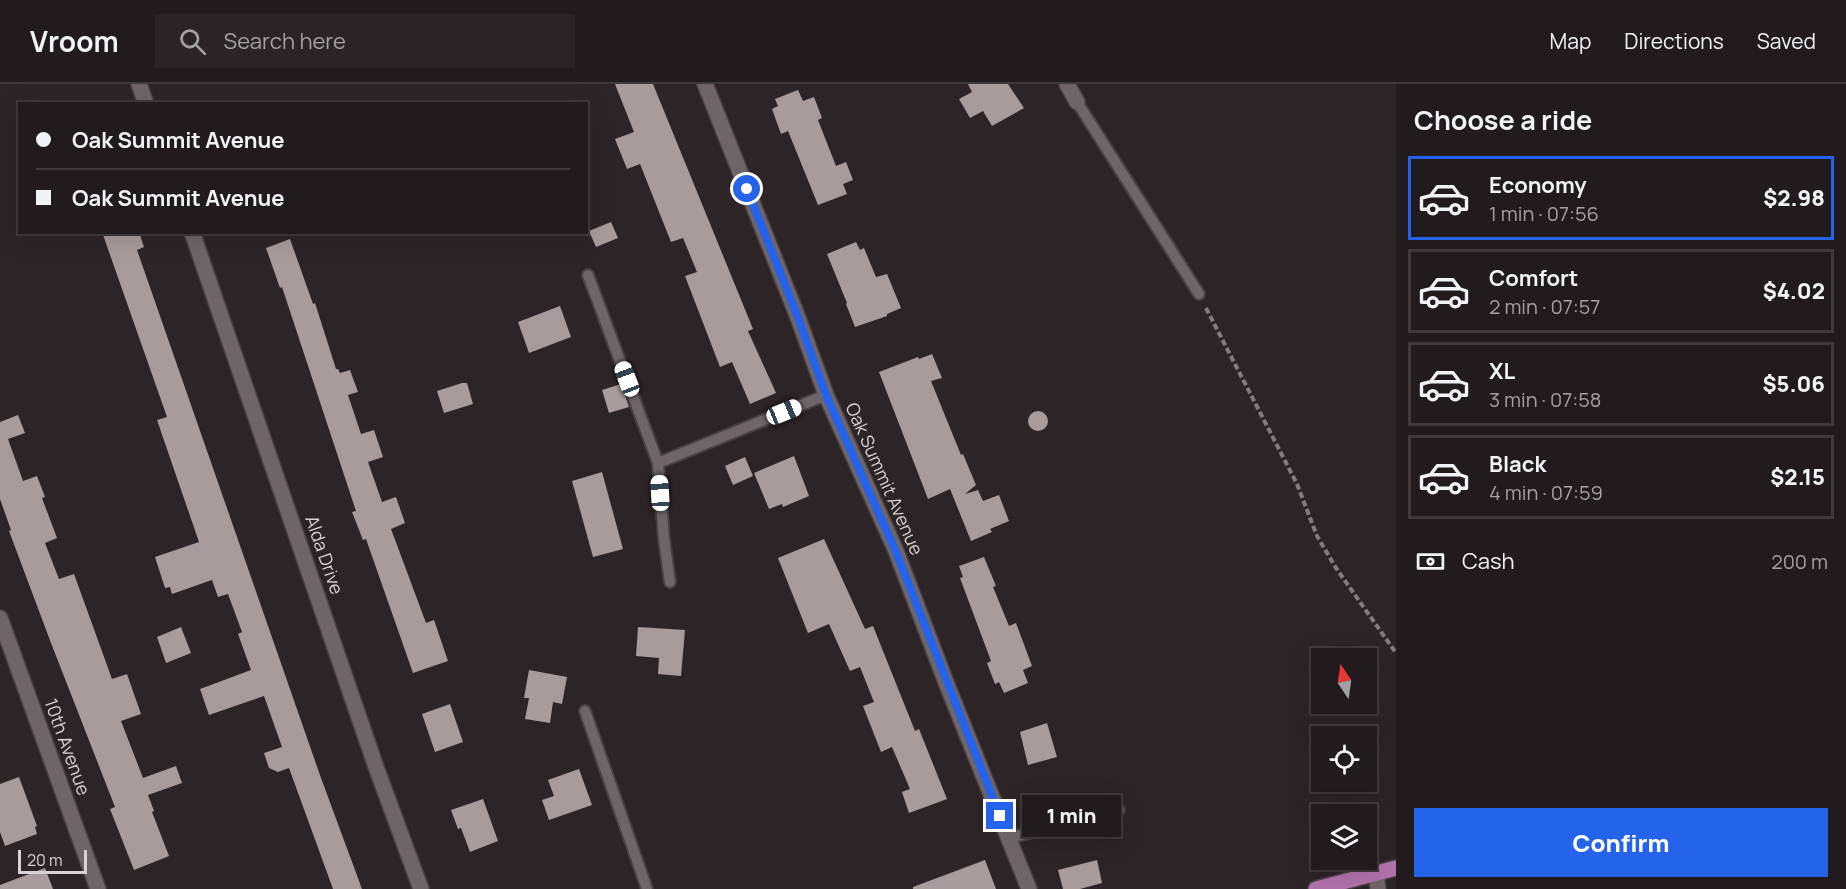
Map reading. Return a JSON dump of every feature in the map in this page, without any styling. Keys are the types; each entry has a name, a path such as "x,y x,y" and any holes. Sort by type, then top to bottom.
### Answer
{"main road":[{"path":"1316,889 1377,881 1396,868"}],"street":[{"path":"139,84 145,102"},
{"name":"Oak Summit Avenue","path":"705,84 797,315 826,395 896,552 1029,889"},
{"path":"1067,84 1077,102"},
{"name":"Alda Drive","path":"193,234 376,767 421,889"},
{"name":"10th Avenue","path":"0,618 98,889"}],"lane":[{"path":"1077,102 1199,294"},
{"path":"588,275 658,463 670,582"},
{"path":"658,463 826,395"},
{"path":"585,711 647,889"},
{"path":"1009,838 1119,810"}],"path":[{"path":"1199,294 1297,484 1317,536 1336,568 1396,653"}],"building":[{"path":"615,84 653,84 753,329 748,331 776,393 750,404 732,362 720,367 685,276 697,272 683,238 671,242 640,164 627,169 615,139 634,132"},
{"path":"968,84 1008,84 1024,108 992,126 983,111 970,118 959,99 972,92"},
{"path":"798,90 803,101 814,97 822,118 818,120 836,166 846,162 853,180 843,184 847,194 818,205 788,131 781,134 772,109 778,106 775,99"},
{"path":"611,222 618,238 596,247 589,231"},
{"path":"103,234 140,234 144,247 137,250 321,778 362,889 333,889 289,768 278,772 269,768 264,753 282,747 264,696 209,715 200,689 251,670 238,634 242,632 228,594 218,597 212,580 172,594 170,587 165,588 155,557 199,542 157,420 167,417"},
{"path":"290,239 313,304 315,303 336,369 340,373 350,370 358,392 348,395 361,434 374,430 383,457 368,462 382,502 396,497 405,523 391,529 426,623 434,620 448,661 413,673 366,539 363,540 352,512 356,511 282,287 280,288 266,248"},
{"path":"856,242 860,250 864,248 876,277 887,274 901,308 887,316 855,327 827,254"},
{"path":"560,306 571,337 529,353 518,322"},
{"path":"932,354 942,378 931,381 961,455 963,454 976,485 965,494 978,490 983,501 999,495 1009,521 990,529 992,532 971,541 950,489 928,499 879,372"},
{"path":"467,383 473,404 444,413 437,391"},
{"path":"621,384 629,407 609,413 602,390"},
{"path":"1038,411 1045,414 1048,421 1045,428 1038,431 1031,428 1028,421 1031,414"},
{"path":"18,415 25,433 8,439 23,481 37,476 45,497 42,498 57,538 45,543 59,579 74,574 112,679 127,674 141,714 121,721 143,778 176,766 182,783 148,795 169,856 134,870 110,809 115,807 9,531 11,530 0,499 0,422"},
{"path":"794,456 809,496 783,507 782,504 769,509 754,473"},
{"path":"745,457 753,476 733,485 725,466"},
{"path":"602,472 623,549 593,557 572,481"},
{"path":"824,539 865,629 873,626 915,731 919,729 947,799 909,813 902,792 910,789 892,747 881,752 863,706 874,702 860,667 850,671 829,624 808,633 778,558"},
{"path":"984,557 1009,626 1016,623 1032,666 1023,670 1028,683 1004,693 999,682 995,684 987,663 991,661 960,578 963,577 959,566"},
{"path":"181,627 191,653 166,663 157,637"},
{"path":"638,627 685,630 681,676 658,674 659,658 636,656"},
{"path":"529,670 567,677 562,704 553,702 550,723 525,719 529,698 524,698"},
{"path":"450,704 463,742 435,752 422,714"},
{"path":"1047,723 1057,757 1028,765 1020,732"},
{"path":"579,769 592,805 549,820 542,800 554,796 548,780"},
{"path":"19,777 37,826 35,827 37,834 5,846 0,832 0,784"},
{"path":"483,799 498,841 470,852 451,810"},
{"path":"985,860 996,889 913,889 913,887"},
{"path":"1097,860 1102,883 1080,889 1063,889 1058,870"},
{"path":"45,868 53,889 0,889 0,885"}],"route":[{"path":"747,189 826,395 896,552 1000,816"}]}
